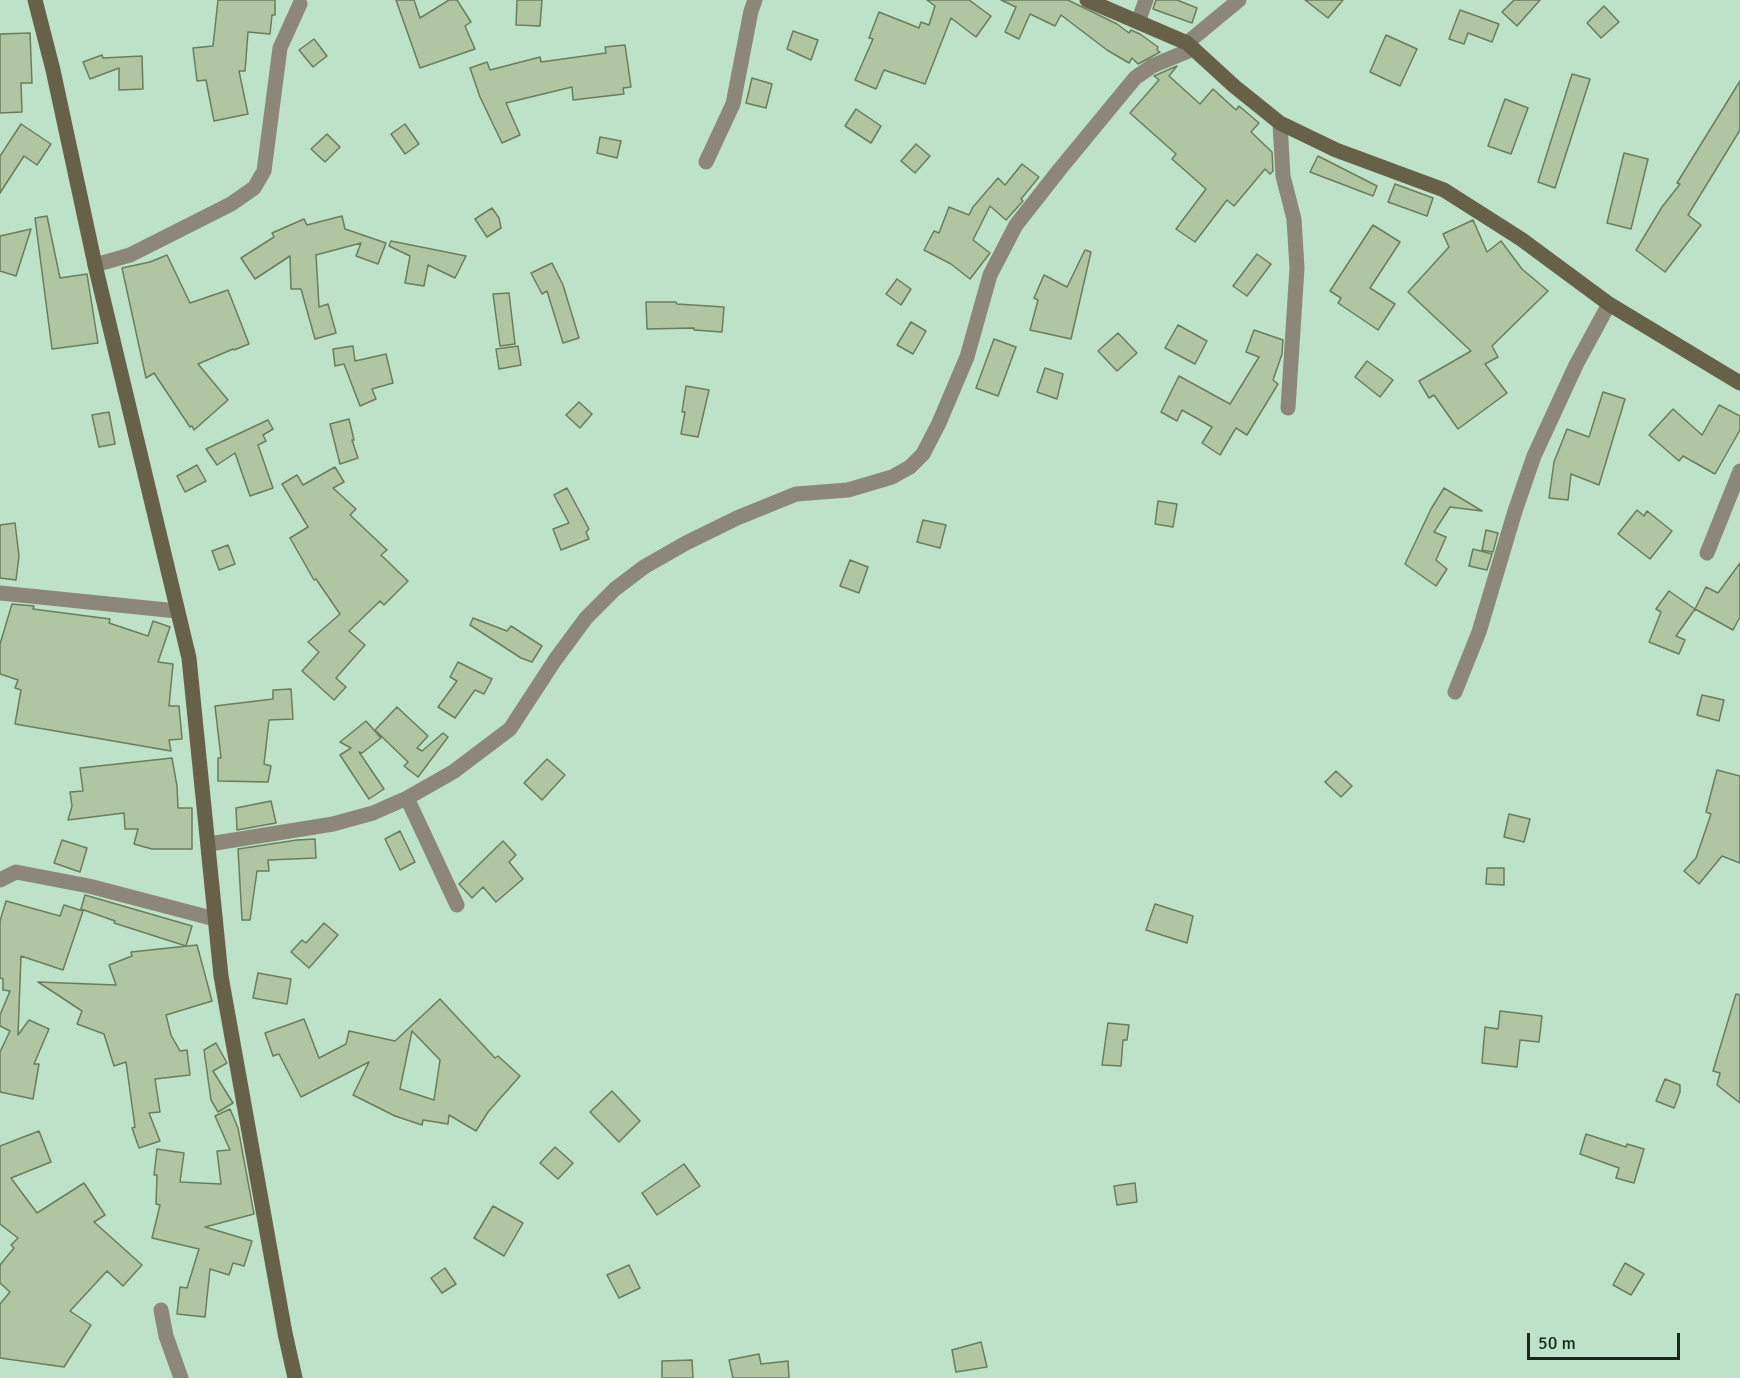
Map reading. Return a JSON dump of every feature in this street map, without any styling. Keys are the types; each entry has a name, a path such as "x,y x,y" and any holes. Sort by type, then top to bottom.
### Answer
{"street":[{"path":"35,0 53,70 95,266 189,658 223,987 285,1333 296,1378"},
{"path":"706,162 733,104 751,11 756,0"},
{"path":"1087,0 1190,46 1280,123 1336,150 1444,190 1521,239 1609,304 1740,383"},
{"path":"1138,22 1146,0"},
{"path":"208,844 333,824 373,813 407,798 453,772 510,729 555,660 586,618 615,589 644,567 737,518 796,494 848,490 892,477 910,467 923,454 939,423 967,357 990,275 1016,225 1135,78 1152,66 1190,46 1239,0"},
{"path":"95,266 130,255 161,240 231,204 254,188 264,171 280,48 300,4"},
{"path":"1280,123 1283,176 1294,219 1297,268 1288,408"},
{"path":"1455,692 1479,632 1534,456 1576,365 1609,304"},
{"path":"1707,553 1740,471"},
{"path":"0,593 177,611"},
{"path":"407,798 458,905"},
{"path":"0,879 16,873 89,886 215,919"},
{"path":"161,1310 166,1336 182,1378"}],"building":[{"path":"218,0 275,0 275,15 272,15 270,34 248,32 245,71 239,71 248,114 214,121 206,80 197,81 193,48 213,46"},
{"path":"396,0 414,0 420,18 449,0 457,0 471,22 465,26 475,49 420,68"},
{"path":"517,0 542,0 540,26 516,25"},
{"path":"927,0 969,0 991,16 976,37 951,18 925,84 884,70 876,89 855,80 873,39 869,38 879,12 919,28 921,22 929,25 935,6"},
{"path":"1001,0 1068,0 1117,24 1129,33 1131,30 1140,34 1158,47 1157,50 1160,52 1138,64 1132,58 1129,63 1107,50 1061,15 1055,26 1030,14 1019,39 1005,32 1016,7"},
{"path":"1156,0 1177,0 1197,8 1192,23 1153,9"},
{"path":"1305,0 1343,0 1328,18"},
{"path":"1514,0 1540,0 1517,26 1502,12"},
{"path":"1604,6 1619,22 1601,38 1587,23"},
{"path":"1460,10 1499,24 1492,42 1468,33 1464,44 1449,39"},
{"path":"793,31 818,40 811,60 787,49"},
{"path":"30,33 32,83 21,83 22,112 0,113 0,34"},
{"path":"1386,35 1417,49 1400,86 1370,72"},
{"path":"314,39 327,56 313,67 299,50"},
{"path":"625,45 631,87 623,88 624,94 573,100 572,87 506,103 520,135 502,143 480,97 470,68 487,62 490,70 540,57 541,62 606,53 605,47"},
{"path":"102,55 103,58 142,56 143,89 119,90 119,68 90,79 83,62"},
{"path":"1177,66 1169,76 1200,104 1213,89 1236,110 1239,106 1259,123 1251,132 1272,152 1273,171 1270,174 1265,169 1234,206 1227,200 1195,242 1176,229 1206,189 1172,159 1176,154 1130,113 1159,80 1154,76"},
{"path":"1572,74 1590,79 1555,188 1538,182"},
{"path":"752,78 772,84 766,108 746,103"},
{"path":"1740,81 1740,130 1688,215 1701,225 1665,272 1636,250 1662,207 1680,184 1677,183"},
{"path":"1505,99 1528,108 1511,154 1488,146"},
{"path":"856,109 881,126 871,143 845,126"},
{"path":"21,124 51,144 37,165 24,156 0,193 0,156"},
{"path":"405,124 419,144 405,154 391,134"},
{"path":"327,134 340,147 325,162 311,149"},
{"path":"600,137 621,141 617,158 597,153"},
{"path":"916,144 930,156 915,173 901,161"},
{"path":"1624,153 1648,159 1631,229 1607,223"},
{"path":"1318,156 1377,186 1373,196 1310,172"},
{"path":"1022,164 1039,177 1021,199 1023,201 1006,220 990,206 973,240 990,253 970,279 951,264 924,250 934,231 939,233 949,207 969,215 998,178 1005,185"},
{"path":"1395,184 1433,198 1427,216 1388,202"},
{"path":"492,208 499,218 501,228 487,237 475,219"},
{"path":"47,216 60,278 87,274 98,343 52,349 35,218"},
{"path":"342,216 345,229 386,243 378,264 356,256 361,243 316,255 319,307 328,304 336,333 315,339 301,289 291,289 290,256 255,279 241,258 274,237 272,233 304,219 307,225"},
{"path":"1473,220 1487,252 1501,241 1522,269 1548,291 1492,346 1498,357 1485,364 1507,393 1458,429 1434,395 1429,398 1419,381 1471,351 1408,292 1449,247 1443,234"},
{"path":"1373,225 1400,242 1370,288 1395,304 1378,330 1338,303 1341,298 1330,291"},
{"path":"31,229 16,276 0,271 0,236"},
{"path":"391,241 466,256 455,278 428,265 424,286 405,283 410,256 389,246"},
{"path":"1085,250 1091,252 1071,339 1030,330 1038,300 1034,298 1044,275 1067,287"},
{"path":"1257,254 1271,264 1247,296 1233,286"},
{"path":"167,255 190,303 228,290 249,344 198,364 228,400 194,430 154,373 146,378 122,268 150,262"},
{"path":"552,263 563,285 579,338 563,343 547,291 542,294 531,273"},
{"path":"897,279 911,289 901,305 886,294"},
{"path":"509,293 515,344 500,346 493,294"},
{"path":"646,302 676,302 677,304 724,307 722,332 694,330 694,328 647,329"},
{"path":"911,322 926,331 913,354 897,345"},
{"path":"1178,325 1207,341 1195,364 1165,348"},
{"path":"1254,330 1283,340 1282,354 1273,380 1278,384 1247,435 1236,428 1220,455 1202,443 1212,427 1182,410 1177,421 1161,412 1179,376 1230,404 1259,357 1246,352"},
{"path":"1118,333 1137,353 1117,371 1098,351"},
{"path":"994,339 1016,347 998,396 976,388"},
{"path":"353,346 355,361 386,354 393,383 372,389 376,399 360,406 344,364 335,366 333,349"},
{"path":"518,346 521,365 499,369 496,349"},
{"path":"1367,361 1393,380 1380,397 1355,377"},
{"path":"1045,368 1063,374 1057,399 1037,392"},
{"path":"686,386 709,390 698,437 681,434"},
{"path":"1603,392 1625,399 1599,485 1571,474 1568,500 1549,498 1554,462 1567,429 1589,437"},
{"path":"579,402 592,414 580,428 566,415"},
{"path":"1719,405 1740,416 1740,430 1715,474 1683,456 1679,461 1649,435 1673,409 1702,435"},
{"path":"109,412 115,444 99,447 92,415"},
{"path":"349,419 358,458 340,464 330,424"},
{"path":"268,420 273,429 263,435 266,441 258,445 273,488 250,496 235,453 217,465 206,449"},
{"path":"197,465 206,481 185,492 177,476"},
{"path":"335,467 344,482 333,488 356,509 350,515 387,550 381,555 408,581 384,605 380,601 349,631 365,645 336,678 346,687 334,700 302,671 319,652 308,642 340,614 316,579 314,580 290,538 308,527 282,484 297,475 303,485"},
{"path":"567,488 589,529 586,532 589,539 561,550 553,529 569,523 554,495"},
{"path":"1444,488 1482,511 1450,507 1434,532 1446,537 1436,560 1447,569 1436,586 1405,564 1431,509"},
{"path":"1158,501 1177,504 1173,527 1155,524"},
{"path":"1637,510 1644,516 1647,511 1672,531 1650,559 1618,534"},
{"path":"923,520 946,525 940,548 917,542"},
{"path":"15,523 19,556 16,580 0,578 0,525"},
{"path":"1486,530 1498,533 1493,552 1482,550"},
{"path":"228,545 235,564 219,570 212,551"},
{"path":"1473,549 1492,554 1487,570 1469,566"},
{"path":"850,560 868,567 859,593 840,586"},
{"path":"1740,563 1740,617 1733,630 1695,609 1706,587 1718,593"},
{"path":"1669,591 1695,609 1676,636 1685,640 1679,654 1649,642 1661,612 1656,609"},
{"path":"12,604 110,619 109,623 148,636 153,621 170,627 158,662 173,664 169,706 179,706 182,739 169,740 171,751 15,724 21,690 15,688 18,680 0,674 0,644"},
{"path":"473,618 507,631 511,626 542,646 532,662 521,658 470,625"},
{"path":"458,662 492,679 484,694 475,690 455,718 438,707 457,681 450,677"},
{"path":"291,689 293,719 269,720 264,764 271,766 268,782 218,781 218,758 221,758 215,706 273,699 273,690"},
{"path":"1702,695 1724,700 1719,721 1697,715"},
{"path":"397,707 428,736 417,748 422,751 443,733 448,737 418,777 404,766 408,762 375,730"},
{"path":"366,721 381,738 362,753 359,752 384,789 369,799 340,755 351,748 340,742"},
{"path":"172,758 178,808 192,808 192,849 152,849 134,844 138,829 125,829 124,813 68,820 72,806 70,792 83,791 80,768"},
{"path":"547,759 565,775 542,800 524,783"},
{"path":"1717,770 1740,776 1740,863 1722,856 1699,884 1684,871 1696,858 1711,814 1706,812"},
{"path":"1336,771 1352,786 1341,797 1325,782"},
{"path":"271,801 276,823 237,830 236,808"},
{"path":"1509,814 1530,819 1524,842 1504,837"},
{"path":"400,831 415,862 400,870 385,839"},
{"path":"315,839 316,858 268,860 269,871 257,871 250,920 242,920 238,849"},
{"path":"62,840 87,848 80,872 54,863"},
{"path":"503,841 516,855 509,862 523,879 496,902 483,887 472,898 459,884"},
{"path":"1487,868 1504,868 1504,885 1486,884"},
{"path":"85,895 192,926 186,946 114,923 115,921 81,909"},
{"path":"6,901 60,916 64,905 83,911 63,970 21,956 18,1035 29,1020 49,1029 34,1064 39,1064 33,1099 0,1092 0,1052 10,1031 0,1026 0,1015 10,991 3,990 3,979 0,978 0,921"},
{"path":"1155,904 1193,916 1187,943 1146,930"},
{"path":"324,923 338,935 309,968 291,952 302,940 306,943"},
{"path":"197,945 212,1001 166,1015 171,1035 180,1051 187,1050 190,1075 155,1079 160,1112 149,1113 160,1141 139,1148 132,1128 135,1127 126,1062 114,1066 104,1034 77,1024 82,1011 38,982 116,985 109,965 132,956 131,952"},
{"path":"258,973 291,979 287,1004 253,998"},
{"path":"1736,994 1740,995 1740,1103 1717,1085 1720,1073 1713,1071"},
{"path":"440,999 495,1058 498,1056 520,1076 488,1112 476,1131 449,1115 448,1124 423,1120 422,1125 395,1116 353,1095 369,1062 301,1097 279,1054 273,1056 265,1033 304,1019 319,1058 346,1044 349,1031 395,1041","holes":["412,1031 440,1060 434,1100 400,1089"]},
{"path":"1500,1011 1542,1016 1539,1042 1520,1040 1517,1067 1482,1063 1485,1027 1498,1029"},
{"path":"1108,1023 1129,1025 1127,1040 1123,1040 1121,1066 1102,1065"},
{"path":"216,1043 227,1063 213,1071 233,1103 218,1112 211,1100 204,1050"},
{"path":"1665,1079 1680,1085 1674,1108 1656,1101"},
{"path":"612,1091 640,1121 619,1142 590,1112"},
{"path":"230,1109 238,1128 254,1214 205,1227 252,1241 244,1266 233,1263 229,1275 210,1269 205,1317 177,1314 180,1287 187,1288 199,1249 152,1238 160,1205 156,1204 157,1175 154,1175 157,1149 184,1153 180,1182 221,1184 217,1151 230,1150 215,1116"},
{"path":"39,1131 51,1162 11,1178 37,1213 84,1183 105,1215 94,1222 142,1265 123,1286 107,1271 70,1311 91,1325 64,1367 0,1358 0,1304 10,1292 0,1283 0,1265 14,1248 11,1245 18,1238 0,1224 0,1146"},
{"path":"1586,1134 1626,1147 1627,1144 1644,1149 1634,1183 1616,1178 1619,1168 1580,1154"},
{"path":"555,1147 573,1163 558,1179 540,1163"},
{"path":"684,1164 700,1186 657,1215 642,1193"},
{"path":"1135,1183 1137,1202 1117,1205 1114,1186"},
{"path":"493,1206 523,1223 504,1256 474,1238"},
{"path":"1625,1263 1644,1274 1631,1295 1613,1285"},
{"path":"629,1265 640,1288 619,1298 607,1275"},
{"path":"445,1268 456,1284 442,1293 431,1278"},
{"path":"981,1342 987,1367 956,1372 952,1350"},
{"path":"759,1354 761,1364 788,1361 789,1378 733,1378 729,1360"},
{"path":"692,1360 693,1378 662,1378 662,1361"}]}
